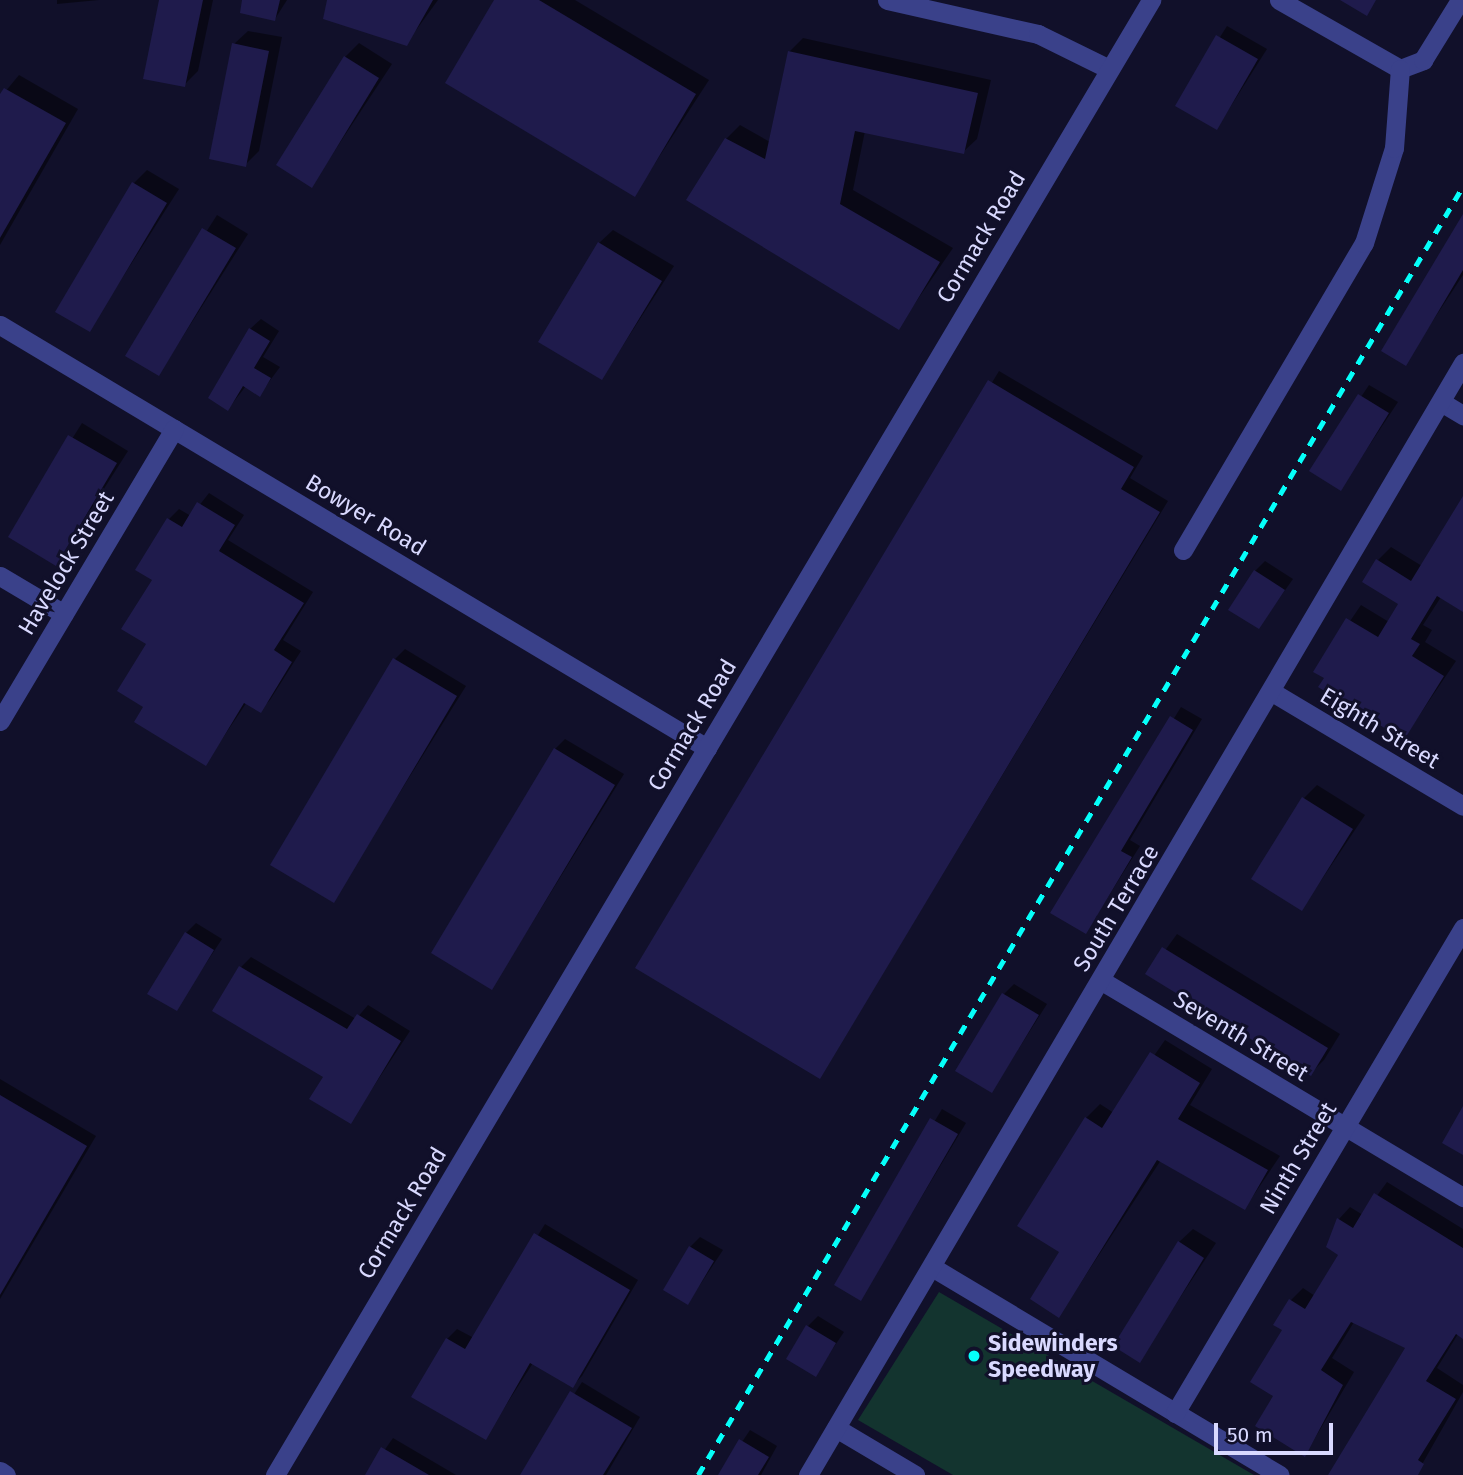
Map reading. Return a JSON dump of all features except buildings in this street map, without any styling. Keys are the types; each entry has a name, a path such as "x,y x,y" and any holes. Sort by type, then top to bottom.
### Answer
{"street":[{"path":"887,0 1038,34 1109,69"},
{"name":"Cormack Road","path":"275,1475 1151,0"},
{"path":"1279,0 1405,69"},
{"path":"1405,69 1423,60 1460,0"},
{"path":"1183,550 1364,243 1394,148 1405,69"},
{"name":"Bowyer Road","path":"0,325 707,748"},
{"name":"South Terrace","path":"808,1475 1102,981 1463,363"},
{"path":"1441,402 1463,415"},
{"name":"Havelock Street","path":"0,721 174,429"},
{"path":"0,576 64,614"},
{"name":"Eighth Street","path":"1272,692 1463,806"},
{"name":"Ninth Street","path":"1175,1413 1463,928"},
{"name":"Seventh Street","path":"1102,981 1463,1197"},
{"path":"932,1267 1279,1475"},
{"path":"836,1428 915,1475"},
{"path":"0,1471 6,1475"}],"green space":[{"name":"Sidewinders Speedway","path":"939,1292 1254,1475 953,1475 858,1420"}],"railway":[{"path":"698,1475 1463,186"}],"place":[{"name":"Sidewinders Speedway","path":"974,1356"}]}
